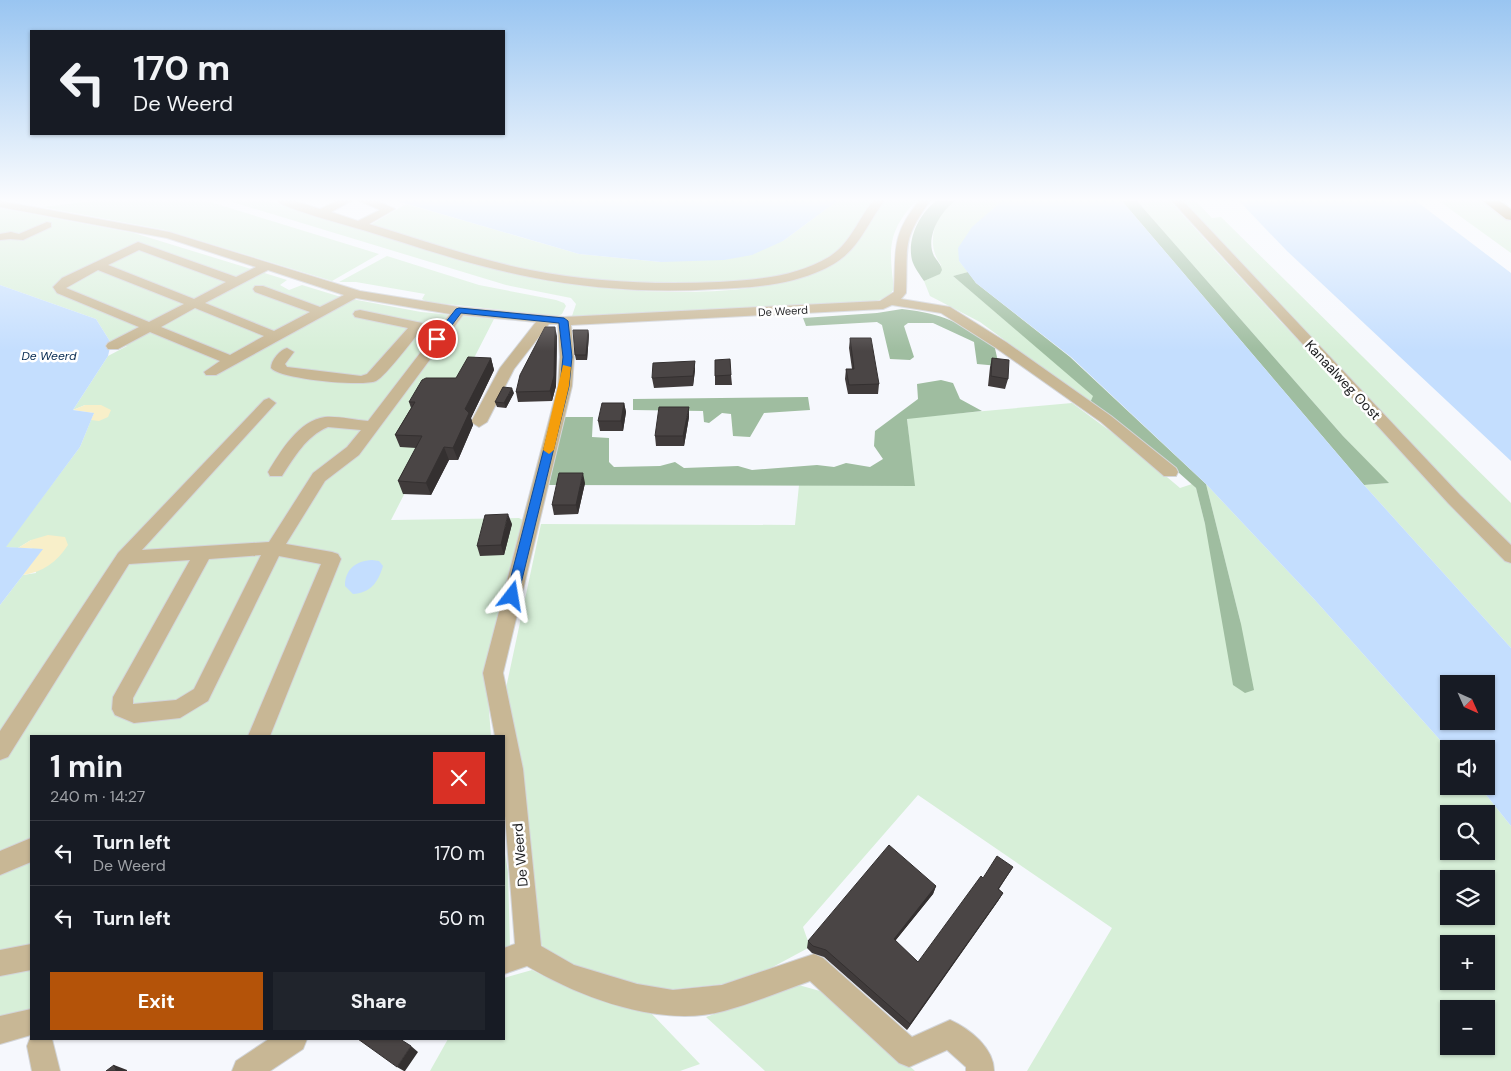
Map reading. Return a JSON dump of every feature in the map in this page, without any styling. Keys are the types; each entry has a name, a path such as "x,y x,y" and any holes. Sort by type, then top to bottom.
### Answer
{"street":[{"path":"127,251 66,281 59,287 232,361"},
{"path":"152,251 237,282"},
{"name":"De Weerd","path":"219,251 355,294 459,311 555,320 866,306 891,301"},
{"path":"445,251 502,268 545,276 601,284 678,288 770,282 812,270 844,251"},
{"path":"891,301 900,293 900,251"},
{"name":"Kanaalweg Oost","path":"1223,251 1454,499 1511,556"},
{"path":"97,265 276,336"},
{"path":"113,346 267,266"},
{"path":"259,289 321,312"},
{"path":"211,372 355,294"},
{"path":"891,301 945,310 1001,345 1031,368 1106,419 1170,472"},
{"path":"203,553 123,697 122,709 134,714 180,709 201,695 274,548 319,477 353,451 459,311"},
{"path":"287,352 278,364 278,368 284,371 361,380 372,378 417,326 360,314"},
{"path":"479,422 507,368 555,320"},
{"name":"De Weerd","path":"529,953 512,769 493,673 565,386 568,357 555,320"},
{"path":"0,750 124,558 269,403"},
{"path":"276,472 308,431 318,424 326,422 372,426"},
{"path":"124,558 274,548 332,559 259,735"},
{"path":"0,863 30,850"},
{"path":"505,961 529,953 568,976 637,997 673,1003 722,998 814,967 909,1053 950,1034 980,1061 980,1071"},
{"path":"0,963 30,957"},
{"path":"0,1030 39,1047"},
{"path":"246,1071 292,1040"}],"green space":[{"path":"0,251 193,251 287,280 280,285 289,290 302,285 341,297 421,312 494,319 391,520 519,518 523,520 486,673 491,735 30,735 30,1013 0,1020 0,605 23,575 36,573 31,540 18,548 5,547 80,447 91,420 100,420 85,405 73,410 108,356 127,346 111,343 96,319 0,285"},
{"path":"234,251 369,251 379,254 332,281"},
{"path":"394,251 435,251 494,269 551,281 592,287 639,291 687,292 734,290 778,283 817,271 849,251 891,251 894,289 888,297 873,302 572,316 576,304 571,298 506,285"},
{"path":"459,251 569,251 579,254 661,262 725,251 837,251 816,264 783,275 745,282 705,285 664,285 624,284 557,276"},
{"path":"933,251 942,270 940,274 924,281 912,260 911,252"},
{"path":"934,251 966,251 959,261 968,272 953,276 1094,396 1090,403 980,322 930,296 924,281 939,274 941,265"},
{"path":"1165,251 1181,251 1343,436 1389,483 1364,485"},
{"path":"1181,251 1216,251 1511,564 1511,648 1364,485 1388,483 1343,436"},
{"path":"1227,251 1255,251 1511,503 1511,550"},
{"path":"387,256 479,285 556,300 564,303 566,306 562,314 558,316 427,302 422,299 425,294 356,282 339,282"},
{"path":"968,272 976,283 1070,357 1206,484 1241,624 1254,690 1245,693 1233,685 1205,524 1196,488 1151,448 1090,403 1093,396 953,276"},
{"path":"902,309 940,316 981,336 994,344 999,366 977,364 974,342 933,323 908,323 904,326 914,357 910,360 890,359 882,325 877,322 806,326 803,318 877,313"},
{"path":"941,380 953,383 960,399 982,411 907,419 915,486 549,485 563,417 593,417 592,437 609,438 609,462 614,467 660,466 675,462 684,468 738,466 752,470 817,465 834,467 846,463 870,467 883,459 874,446 875,431 918,399 917,384"},
{"path":"808,397 810,410 764,413 750,437 733,436 731,414 722,413 709,423 704,422 703,411 633,410 633,399"},
{"path":"1072,403 1129,445 1180,488 1192,484 1196,488 1205,524 1241,624 1206,484 1314,599 1440,740 1440,795 1486,795 1494,805 1440,805 1440,860 1495,860 1495,806 1511,826 1511,1071 1027,1071 1112,928 918,795 803,927 810,947 771,968 723,984 666,990 616,985 547,954 536,935 506,688 541,524 795,525 799,485 914,486 907,418"},
{"path":"505,854 508,872 510,949 505,954"},
{"path":"532,970 558,983 650,1012 700,1064 680,1071 430,1071 447,1040 505,1040 505,978"},
{"path":"795,984 820,991 841,1004 915,1071 765,1071 706,1017"}],"sand":[{"path":"85,405 101,405 111,410 108,417 99,421 91,420 94,413 73,410"},
{"path":"48,535 65,537 68,545 59,556 43,569 23,575 42,549 18,548 31,540"}],"water":[{"path":"569,251 761,251 752,255 724,260 661,262 579,254"},
{"path":"958,251 1165,251 1364,485 1511,648 1511,826 1486,795 1495,795 1495,740 1440,740 1314,599 1206,484 1071,357 976,283 959,261"},
{"path":"1287,251 1482,251 1511,273 1511,461"},
{"name":"De Weerd","path":"0,285 96,319 111,343 108,356 73,410 94,413 80,447 6,547 43,549 0,605"},
{"path":"372,560 379,561 383,566 379,577 369,589 353,594 345,586 349,571 356,564"}],"building":[{"path":"545,327 555,327 554,376 550,391 516,392 520,375"},
{"path":"573,330 588,330 586,355 575,355"},
{"path":"850,338 871,338 879,384 849,385 846,369 854,369"},
{"path":"468,357 491,358 465,409 469,413 453,448 444,447 426,483 398,481 422,436 395,435 415,402 409,402 422,380 426,378 456,378"},
{"path":"992,358 1009,360 1008,379 991,376"},
{"path":"730,359 731,375 715,376 715,360"},
{"path":"695,361 693,376 652,378 653,363"},
{"path":"503,387 512,388 504,403 495,402"},
{"path":"602,403 624,403 621,421 598,421"},
{"path":"659,407 689,407 683,436 655,436"},
{"path":"559,473 583,473 576,505 552,505"},
{"path":"508,514 501,545 477,546 485,515"},
{"path":"889,845 936,886 894,939 918,962 981,876 983,878 997,856 1013,867 998,889 1003,893 910,1024 826,950 813,946 808,941"},
{"path":"359,1040 402,1040 411,1046 397,1067"},
{"path":"114,1065 116,1071 106,1071"}],"slow traffic":[{"path":"549,450 565,386 566,367"}],"route":[{"path":"437,339 459,311 564,321 563,328 568,357 565,386 512,596"}]}
